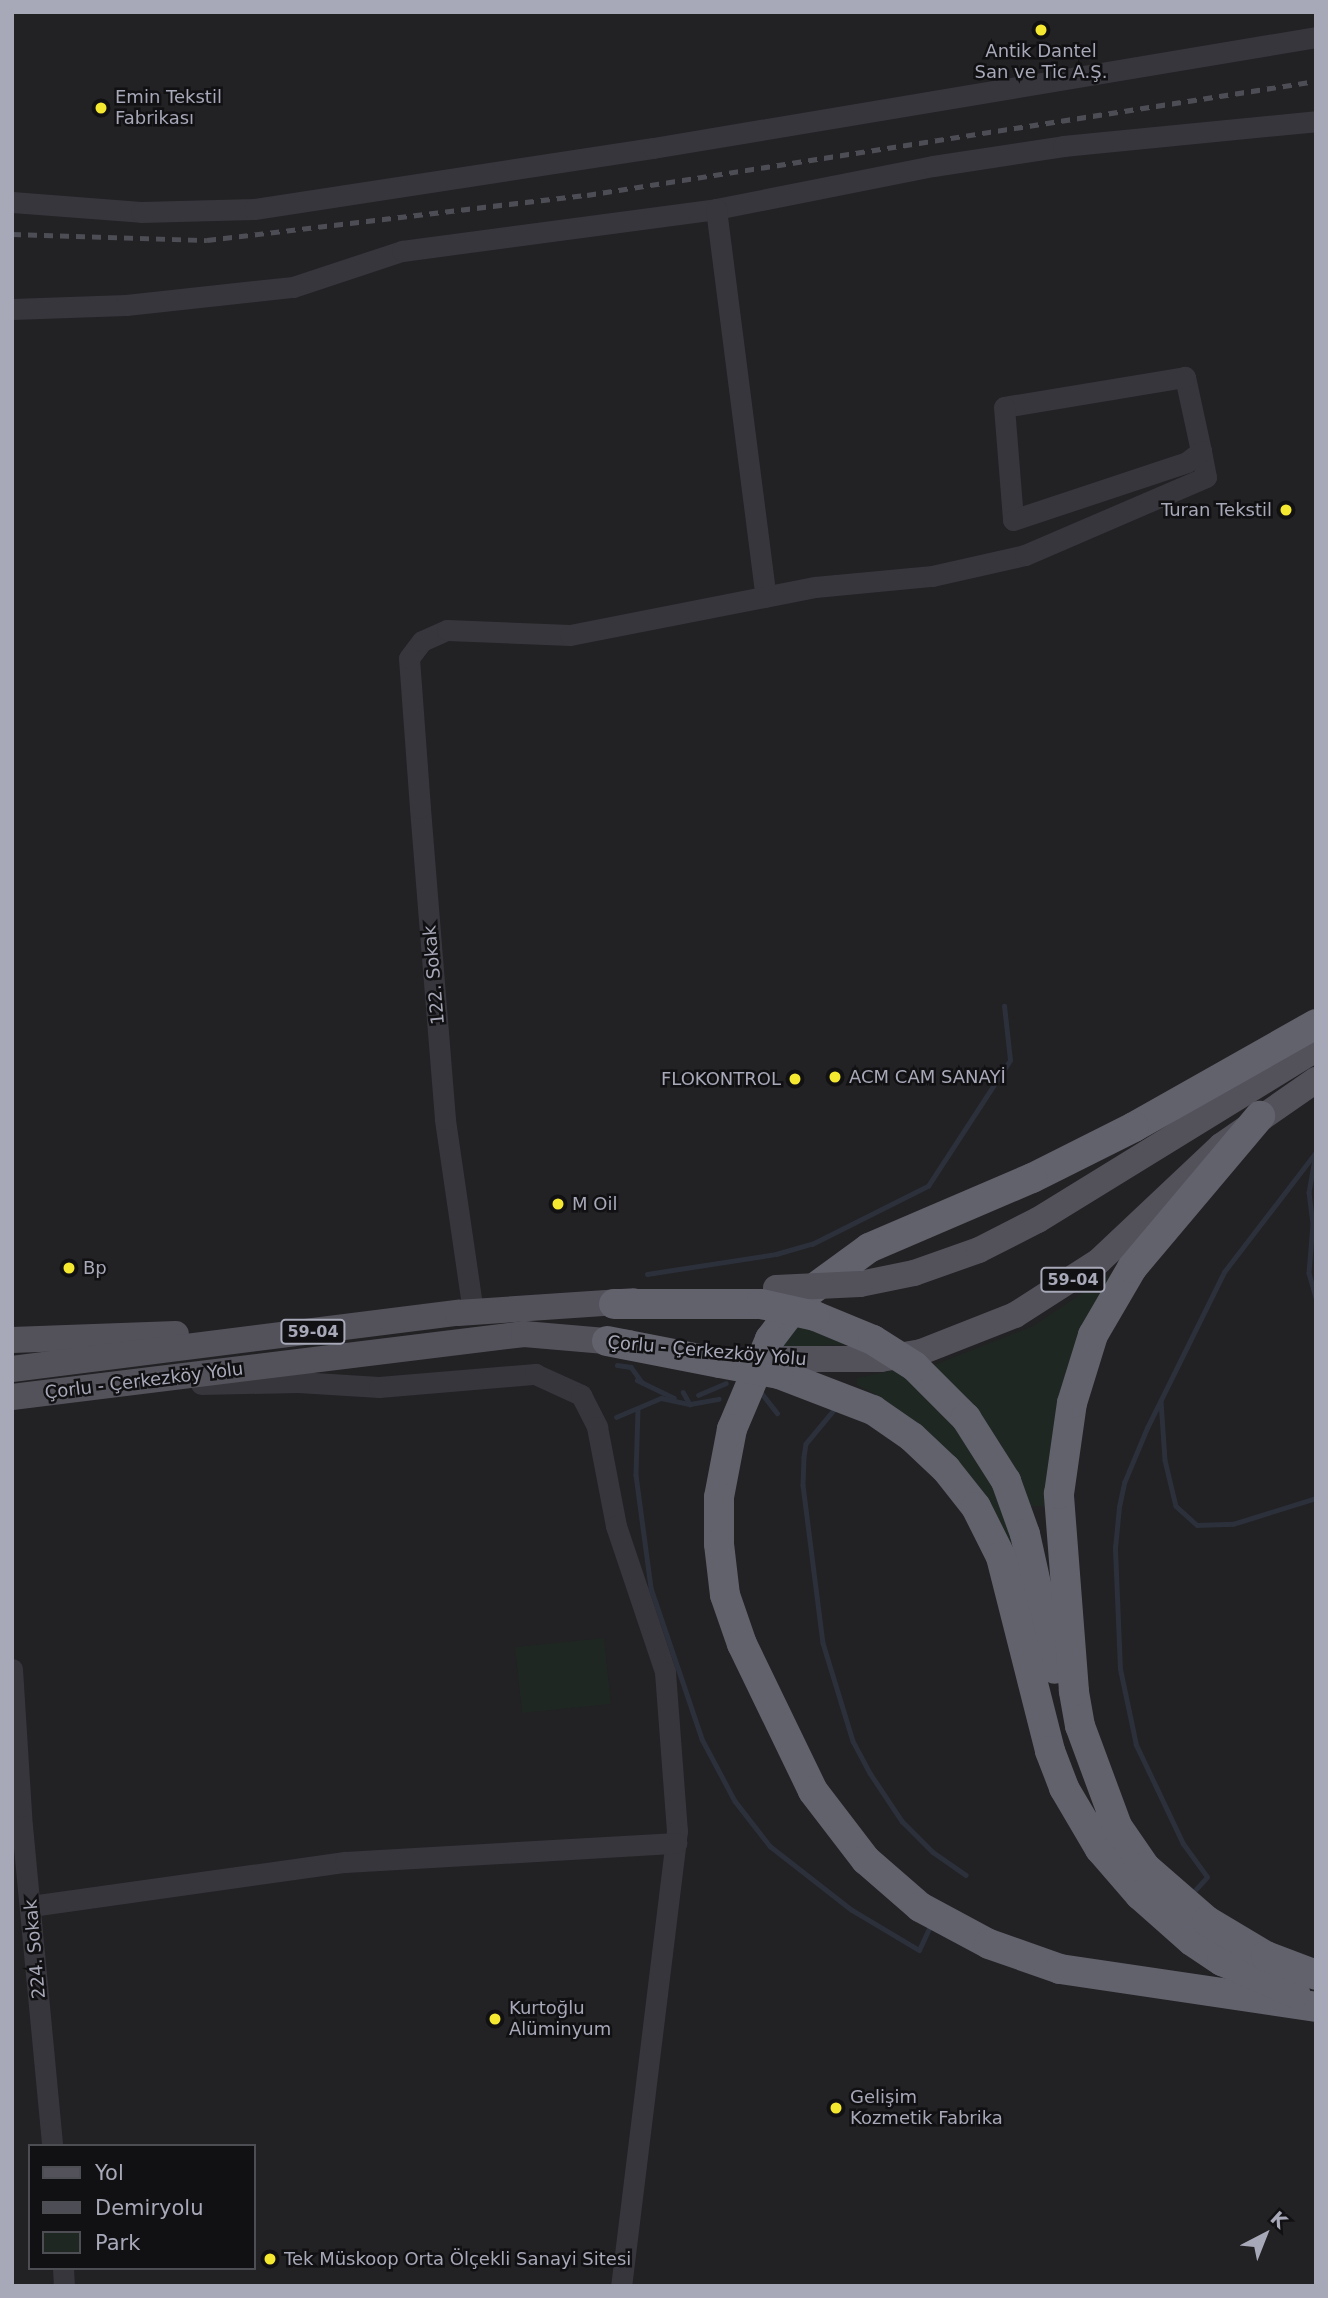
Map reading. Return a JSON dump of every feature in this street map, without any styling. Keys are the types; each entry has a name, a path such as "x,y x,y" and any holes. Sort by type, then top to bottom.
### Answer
{"highway":[{"path":"1316,1024 1123,1133 869,1248 802,1297 770,1339 732,1429 719,1497 719,1544 725,1595 742,1644 813,1791 866,1860 920,1907 989,1944 1060,1969 1316,2007"},
{"path":"1120,1834 1080,1726 1073,1679 1059,1494 1072,1403 1093,1335 1132,1268 1260,1116"},
{"path":"614,1304 769,1296 873,1340 914,1366 966,1418 1006,1481 1026,1534 1079,1756 1120,1834 1145,1867 1207,1921 1266,1956 1316,1975"},
{"path":"607,1341 777,1366 873,1410 912,1437 976,1507 1001,1557 1014,1596 1041,1721 1064,1788 1120,1874 1164,1918 1222,1961 1291,1992 1316,1997"}],"main road":[{"path":"769,1296 860,1284 914,1273 979,1250 1038,1220 1316,1049"},
{"name":"Çorlu - Çerkezköy Yolu","path":"777,1366 881,1359 921,1352 1015,1315 1099,1261 1198,1166 1260,1116 1316,1080"},
{"name":"Çorlu - Çerkezköy Yolu","path":"12,1369 473,1312 614,1304"},
{"path":"12,1340 126,1334 254,1340"},
{"name":"Çorlu - Çerkezköy Yolu","path":"12,1397 524,1334 607,1341"}],"street":[{"path":"12,202 141,212 254,209 653,148 1316,37"},
{"path":"12,309 126,305 293,287 402,251 716,209 933,166 1063,146 1316,121"},
{"path":"716,209 766,597 932,576 1025,555 1206,477 1201,451 1185,377 1004,407 1013,520 1187,462 1201,451"},
{"name":"122. Sokak","path":"473,1312 445,1119 409,658 422,641 447,630 570,635 766,597"},
{"path":"112,1386 298,1382 379,1387 536,1374 581,1395 597,1427 616,1526 665,1672 676,1843 621,2286"},
{"name":"224. Sokak","path":"12,1669 52,2144"},
{"path":"31,1906 345,1862 676,1843"}],"shaded area":[{"path":"12,12 1316,12 1316,2286 12,2286"}],"green space":[{"path":"1111,1274 1093,1309 1049,1506 1030,1506 1001,1444 934,1365 1033,1326"},
{"path":"796,1320 855,1344 779,1348"},
{"path":"900,1369 953,1419 1000,1495 1022,1566 924,1429 884,1399 857,1385 856,1378"},
{"path":"604,1638 611,1704 522,1713 515,1647"}],"waterway":[{"path":"647,1274 776,1254 812,1244 928,1186 1010,1060 1004,1006"},
{"path":"1196,1889 1207,1877 1183,1844 1136,1745 1120,1669 1115,1548 1119,1507 1124,1483 1147,1428 1224,1272 1316,1152"},
{"path":"1316,1153 1309,1192 1313,1224 1309,1273 1316,1298"},
{"path":"617,1365 631,1367 642,1382"},
{"path":"637,1380 674,1398"},
{"path":"698,1395 726,1383"},
{"path":"760,1391 777,1413"},
{"path":"683,1392 690,1404 719,1399"},
{"path":"616,1417 661,1398 690,1404"},
{"path":"1161,1401 1165,1460 1176,1506 1197,1525 1233,1524 1316,1498"},
{"path":"835,1409 806,1444 804,1457 803,1485 823,1643 853,1741 870,1773 902,1821 933,1852 966,1875"},
{"path":"638,1410 636,1475 651,1588 702,1739 735,1801 770,1846 852,1910 919,1950 930,1926"}],"railway":[{"path":"12,234 207,240 587,195 1316,81"}],"place":[{"name":"Antik Dantel San ve Tic A.Ş.","path":"1041,30"},
{"name":"Emin Tekstil Fabrikası","path":"101,108"},
{"name":"Turan Tekstil","path":"1286,510"},
{"name":"ACM CAM SANAYİ","path":"835,1077"},
{"name":"FLOKONTROL","path":"795,1079"},
{"name":"M Oil","path":"558,1204"},
{"name":"Bp","path":"69,1268"},
{"name":"Kurtoğlu Alüminyum","path":"495,2019"},
{"name":"Gelişim Kozmetik Fabrika","path":"836,2108"},
{"name":"Tek Müskoop Orta Ölçekli Sanayi Sitesi","path":"270,2259"}]}
